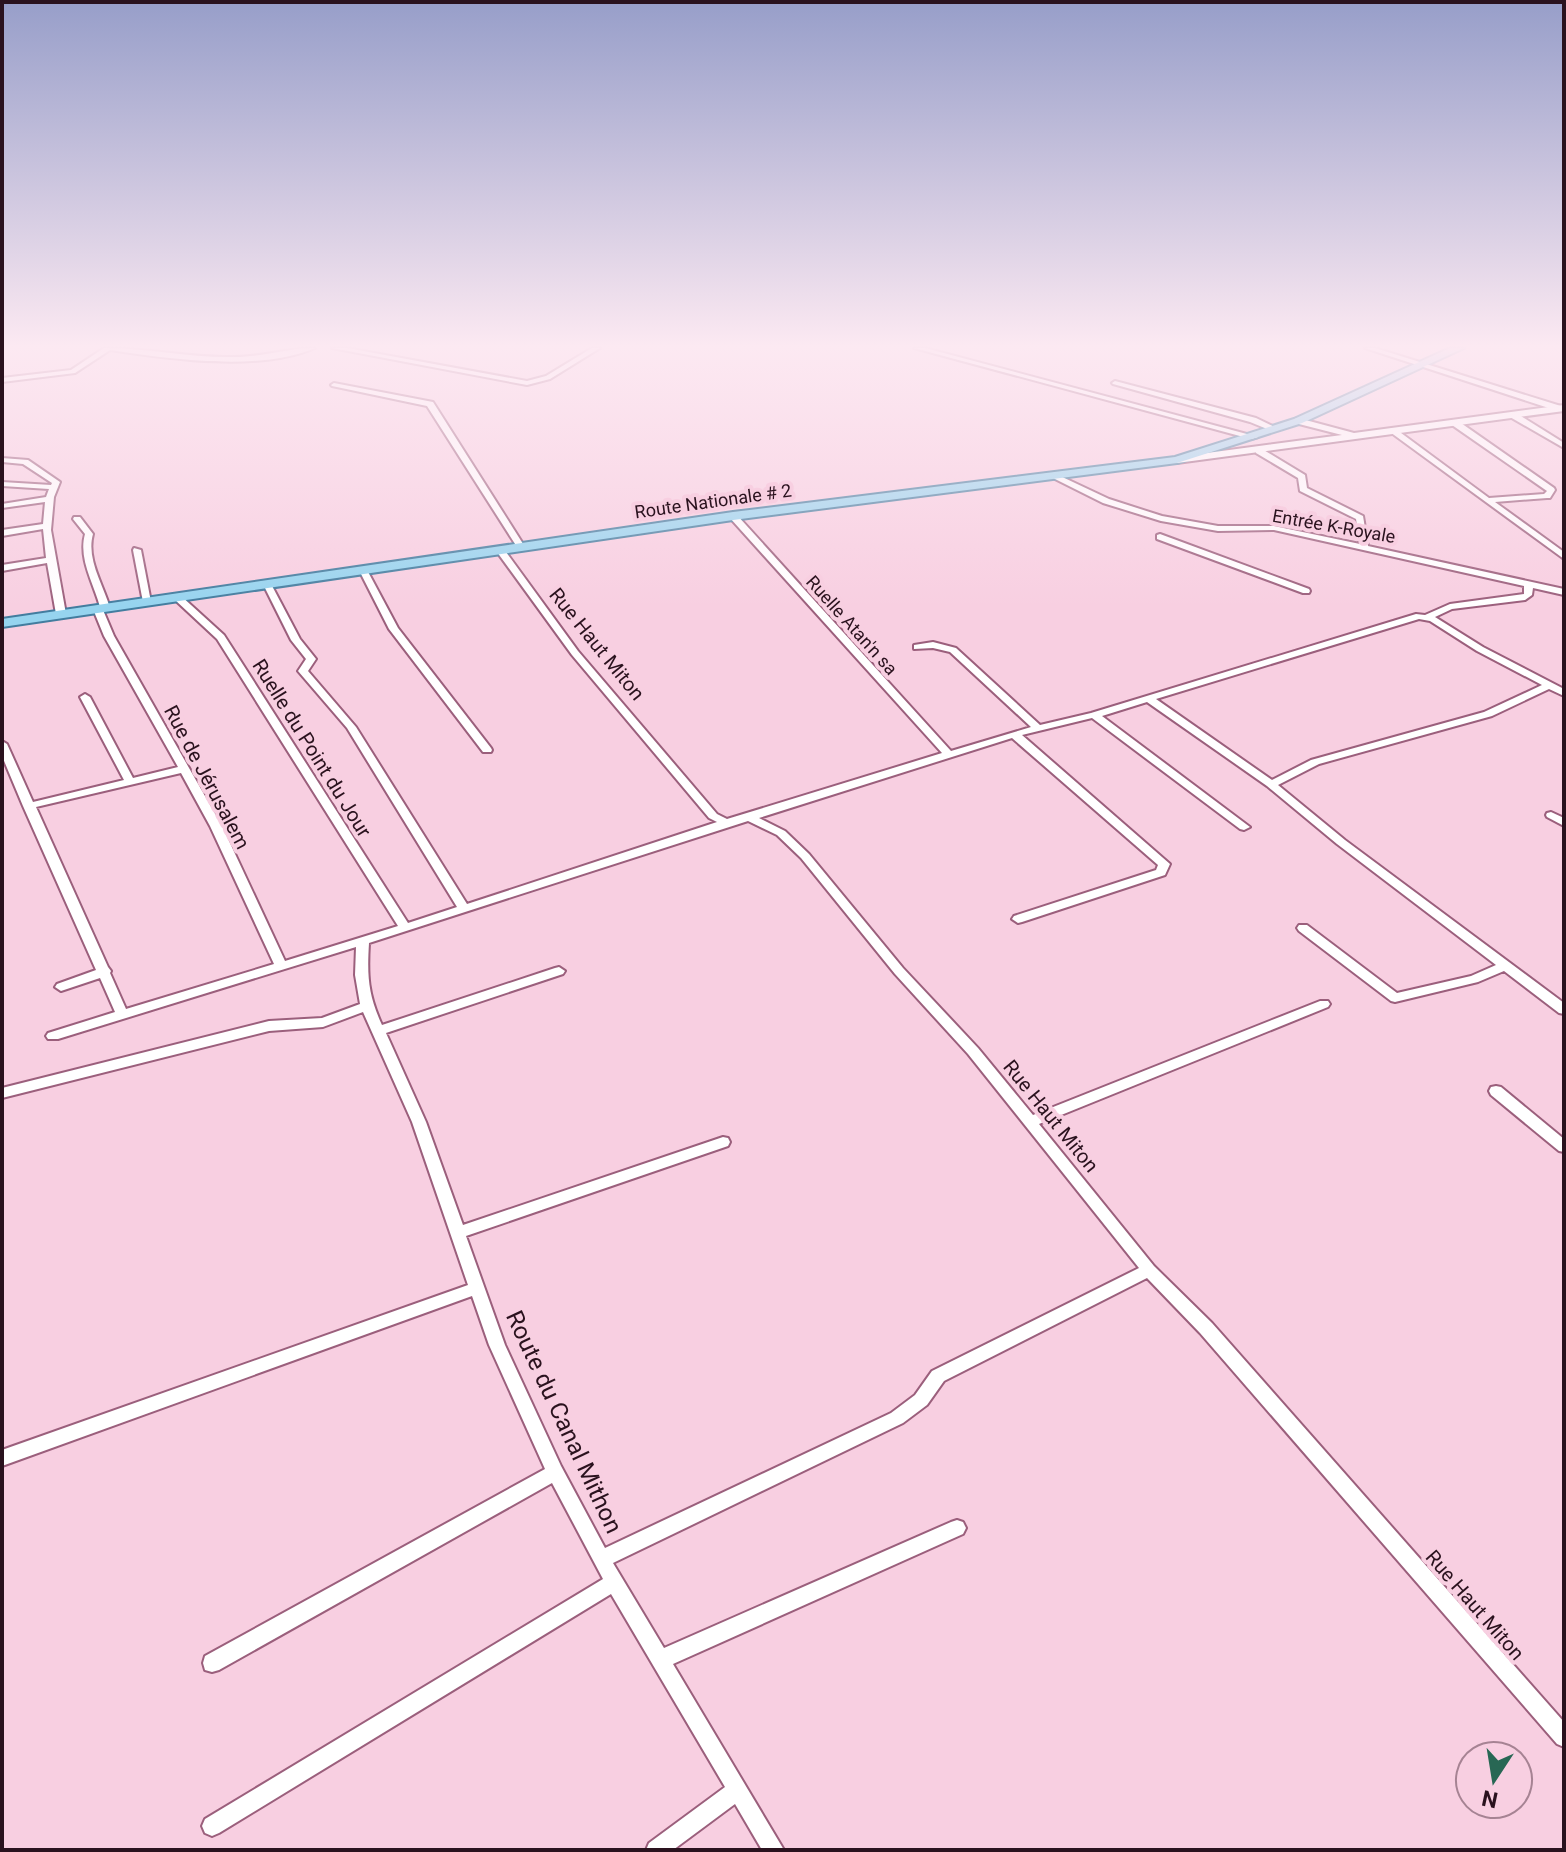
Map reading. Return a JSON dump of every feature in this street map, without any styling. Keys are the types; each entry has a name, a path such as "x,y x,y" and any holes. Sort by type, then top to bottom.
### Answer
{"main road":[{"name":"Route Nationale # 2","path":"2,623 733,516 1177,460 1261,434"},
{"path":"1352,434 1358,436"},
{"path":"1177,460 1372,434"}],"street":[{"path":"449,434 521,547"},
{"path":"1244,434 1254,437"},
{"path":"1397,434 1559,549 1564,556"},
{"path":"1471,434 1551,490 1547,496 1488,500"},
{"path":"1545,434 1564,446"},
{"path":"1259,451 1302,477 1303,489 1360,518 1364,546"},
{"path":"2,460 25,462 54,484"},
{"name":"Entrée K-Royale","path":"1055,477 1121,506 1213,528 1274,528 1564,592"},
{"path":"2,484 54,484"},
{"path":"54,484 48,526 61,614"},
{"path":"2,506 50,499"},
{"name":"Ruelle Atan'n sa","path":"733,516 948,754"},
{"name":"Rue de Jérusalem","path":"77,519 89,537 85,541 104,626 216,826 280,964"},
{"path":"2,533 48,526"},
{"path":"1194,548 1213,528"},
{"path":"1160,537 1306,591"},
{"path":"137,550 147,602"},
{"name":"Rue Haut Miton","path":"500,550 575,653 687,788 713,816 726,823"},
{"path":"2,568 53,559"},
{"path":"363,570 394,629 487,750"},
{"path":"267,584 296,640 311,659 303,671 351,727 463,907"},
{"path":"53,1036 405,928 726,823 1014,734 1094,715 1411,617 1427,617 1450,607 1522,598 1528,595 1529,585"},
{"name":"Ruelle du Point du Jour","path":"177,597 221,637 405,928"},
{"path":"1427,617 1564,693"},
{"path":"917,647 933,645 953,650 1038,728"},
{"path":"1271,784 1315,762 1488,714 1548,686"},
{"path":"85,697 130,782"},
{"path":"1148,698 1271,784 1341,842 1564,1010"},
{"path":"1094,715 1244,827"},
{"path":"1014,734 1164,864 1161,872 1018,919"},
{"path":"2,744 122,1014"},
{"path":"28,806 184,769"},
{"path":"1551,815 1564,823"},
{"name":"Rue Haut Miton","path":"749,817 781,833 805,856 1030,1122 1149,1270 1206,1328 1561,1728"},
{"path":"1303,928 1395,998 1474,979 1504,966"},
{"name":"Route du Canal Mithon","path":"363,940 361,975 367,1006 419,1122 497,1345 555,1472 614,1582 774,1850"},
{"path":"61,987 105,971"},
{"path":"378,1031 559,971"},
{"path":"1030,1122 1324,1004"},
{"path":"2,1093 269,1026 323,1022 367,1006"},
{"path":"1496,1091 1564,1147"},
{"path":"458,1233 723,1142"},
{"path":"602,1559 897,1418 921,1400 938,1376 1149,1270"},
{"path":"2,1458 477,1288"},
{"path":"212,1663 555,1472"},
{"path":"662,1659 957,1528"},
{"path":"212,1826 614,1582"},
{"path":"656,1850 737,1791"}]}
